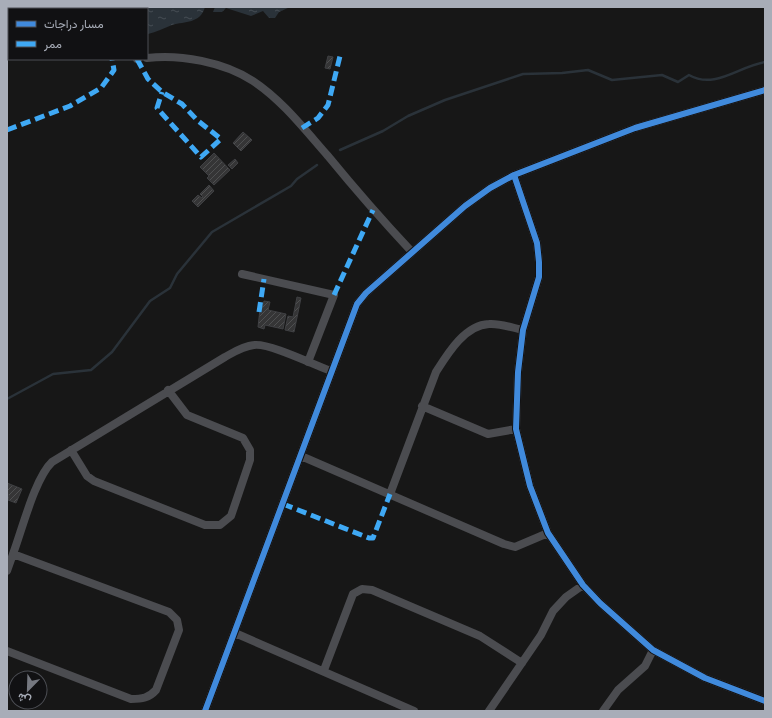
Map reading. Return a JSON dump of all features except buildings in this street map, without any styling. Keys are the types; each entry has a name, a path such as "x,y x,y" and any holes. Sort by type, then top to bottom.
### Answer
{"street":[{"path":"148,58 180,58 203,62 228,68 252,80 275,99 310,135 412,252"},
{"path":"205,711 357,304 370,288 465,206 490,188 514,175 635,128 765,90"},
{"path":"514,175 537,243 539,262 539,277 523,330 518,372 516,429 530,486 548,533 583,585 600,603 653,650 705,678 765,701"},
{"path":"242,274 334,295 308,362"},
{"path":"390,494 422,406 436,372 445,358 467,333 478,325 491,323 523,330"},
{"path":"7,571 46,468 52,462 168,390 225,356 255,344 271,348 332,371"},
{"path":"71,450 87,476 94,481 205,525 220,526 231,516 250,460 250,450 243,438 187,415 168,390"},
{"path":"422,406 488,434 516,429"},
{"path":"301,456 504,544 515,547 548,533"},
{"path":"7,651 131,699 140,699 152,695 156,690 179,630 177,620 169,612 13,554"},
{"path":"489,711 541,635 553,611 566,597 583,585"},
{"path":"324,670 353,594 362,589 372,590 480,636 522,663"},
{"path":"235,633 324,670 414,711"},
{"path":"603,711 618,690 645,666 653,650"}],"water":[{"path":"205,7 200,16 192,21 172,25 148,34 148,8 98,8"},
{"path":"215,7 290,7 279,12 275,18 269,18 263,11 251,16 226,8 222,12 213,12"}],"waterway":[{"path":"340,150 383,131 408,116 445,100 523,74 562,73 588,70 612,80 662,75 678,82 689,75 699,79 718,79 755,64 765,62"},
{"path":"7,399 53,374 91,370 112,352 150,301 170,288 177,274 212,232 291,186 297,179 317,165"}],"marked path":[{"path":"302,128 318,118 328,105 341,52"},
{"path":"7,130 70,106 101,88 114,70 112,60"},
{"path":"138,60 148,79 162,92"},
{"path":"162,92 182,104 197,120 221,139 201,157 157,108 162,92"},
{"path":"334,295 373,210"},
{"path":"259,312 264,279"},
{"path":"283,504 369,538 373,538 390,494"}],"cycle path":[{"path":"205,711 357,304 366,293 465,206 490,188 514,175 635,128 765,90"},
{"path":"514,175 537,243 539,262 539,277 523,330 518,372 516,429 530,486 548,533 583,585 600,603 653,650 705,678 765,701"}]}
